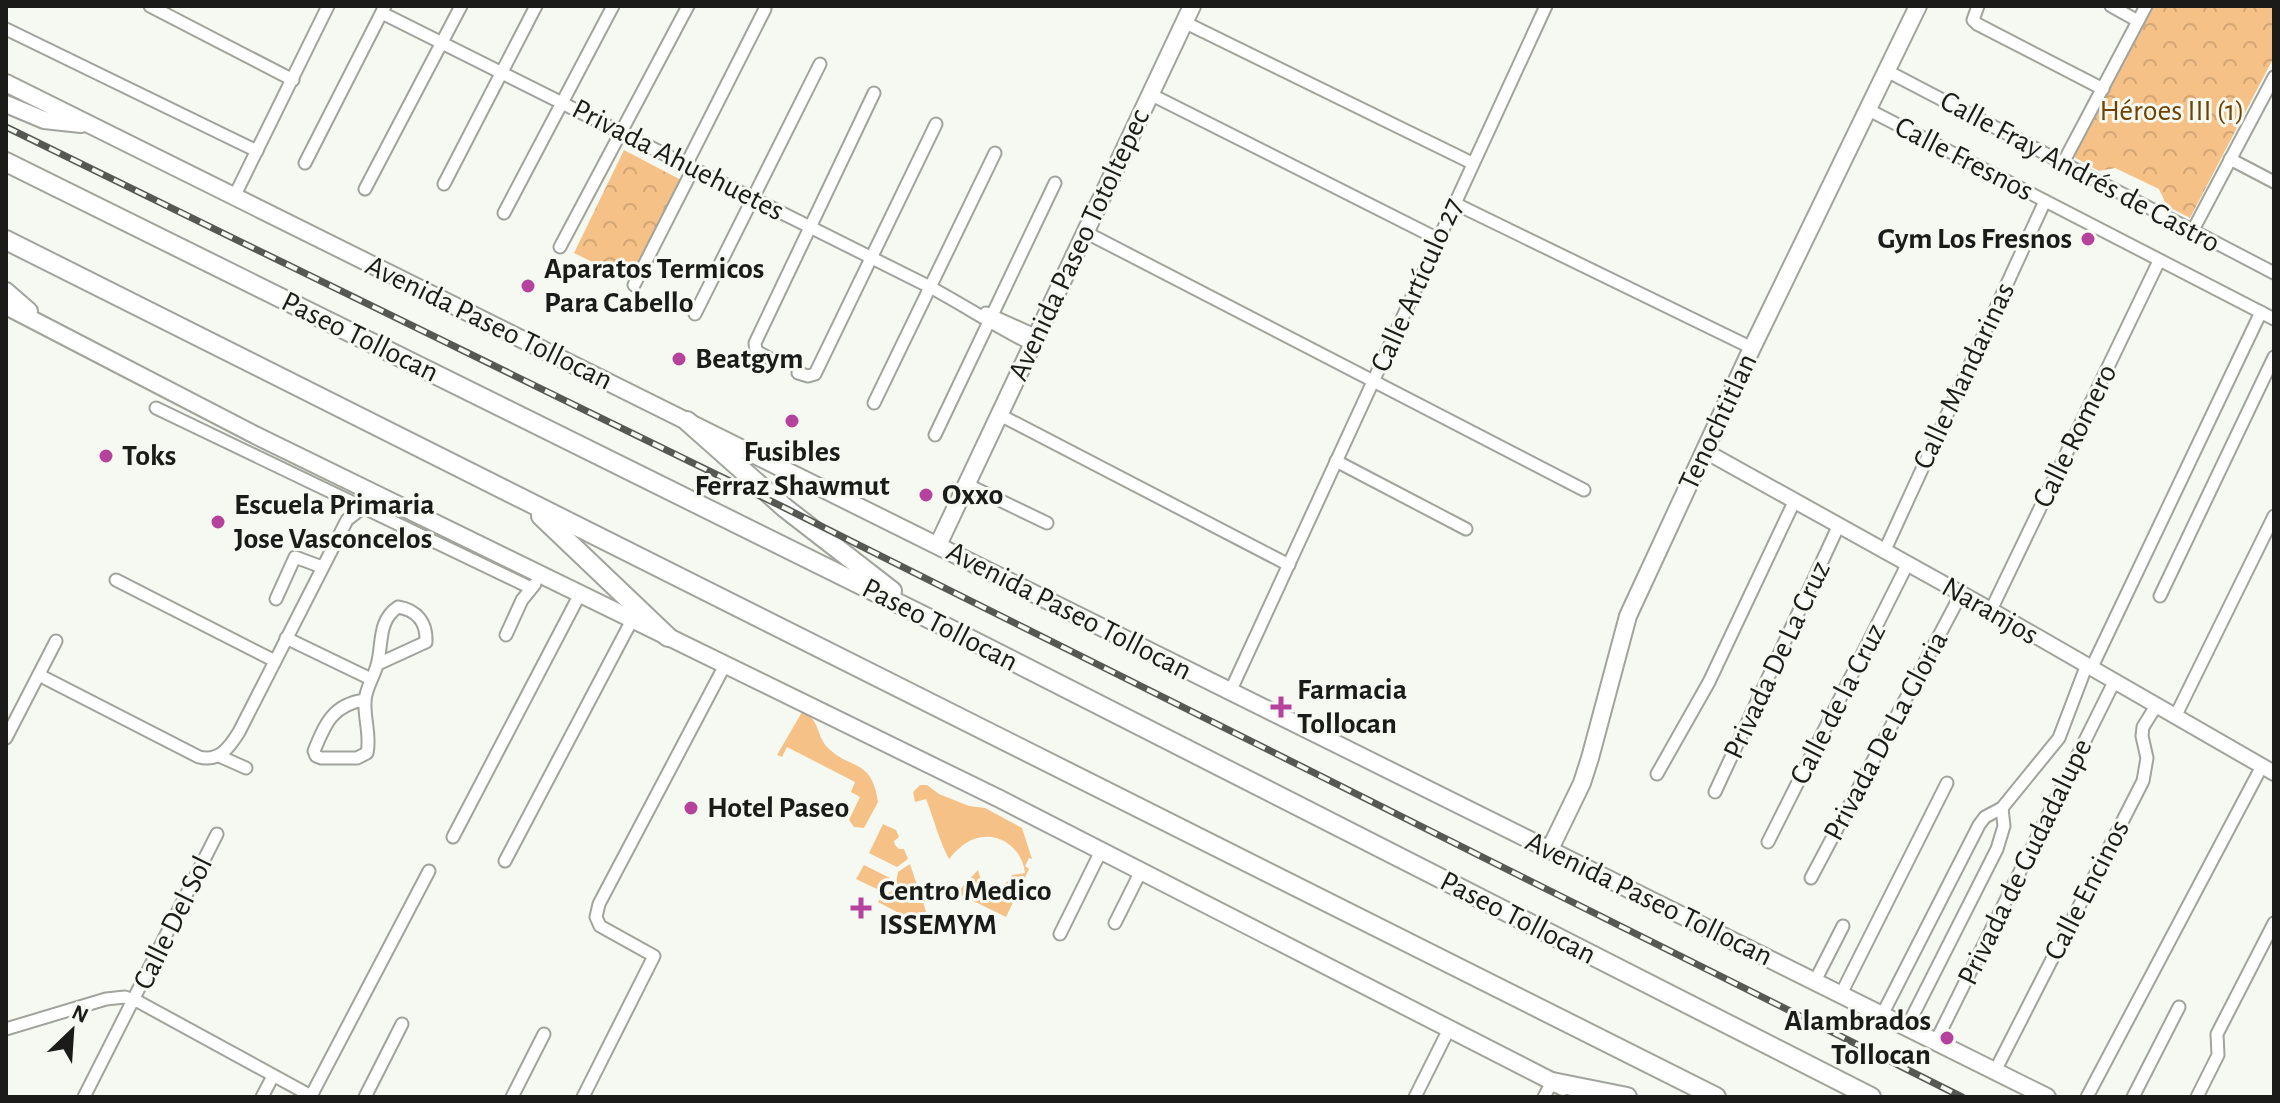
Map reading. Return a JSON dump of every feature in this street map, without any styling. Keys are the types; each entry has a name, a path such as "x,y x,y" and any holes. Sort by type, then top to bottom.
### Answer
{"highway":[{"name":"Paseo Tollocan","path":"6,162 940,624 1871,1097"},
{"path":"6,240 1716,1097"},
{"path":"687,421 785,508 874,578 940,624"},
{"path":"521,498 578,548 628,602 668,637"},
{"path":"1548,1089 1627,1097"}],"main road":[{"name":"Avenida Paseo Totoltepec","path":"938,545 1192,6"},
{"name":"Tenochtitlan","path":"1550,849 1582,783 1628,616 1752,348 1918,6"},
{"name":"Avenida Paseo Tollocan","path":"6,83 2047,1097"},
{"name":"Avenida Paseo Tollocan","path":"6,104 44,120 90,125"},
{"path":"6,291 45,326"},
{"path":"6,306 346,479 1101,851 1450,1027 1548,1089 1583,1097"}],"street":[{"path":"150,6 293,80"},
{"path":"234,197 328,6"},
{"path":"365,189 461,6"},
{"path":"444,184 536,6"},
{"path":"504,213 613,6"},
{"path":"560,247 688,6"},
{"name":"Calle Artículo 27","path":"1230,692 1546,6"},
{"path":"1978,6 1973,20 1977,24 2103,89"},
{"path":"2111,6 2138,21"},
{"path":"2063,163 2146,6"},
{"path":"634,285 765,9"},
{"path":"305,163 384,10"},
{"name":"Privada Ahuehuetes","path":"384,10 441,43 1035,340"},
{"path":"1184,22 1472,163"},
{"path":"6,29 257,151"},
{"path":"695,314 820,64"},
{"name":"Calle Fray Andrés de Castro","path":"1887,71 2274,273"},
{"path":"2193,230 2272,86"},
{"path":"769,358 756,351 755,343 874,93"},
{"path":"1150,94 1438,239"},
{"name":"Calle Fresnos","path":"1867,109 2274,319"},
{"path":"798,373 808,376 815,374 936,124"},
{"path":"874,403 995,153"},
{"path":"2230,159 2274,182"},
{"path":"935,435 1055,183"},
{"name":"Calle Mandarinas","path":"1884,552 2045,201"},
{"path":"1454,203 1752,348"},
{"path":"1087,233 1584,490"},
{"name":"Calle Romero","path":"1991,610 2159,261"},
{"path":"1882,1015 1979,825 1985,817 2002,808 2062,734 2089,668 2261,312"},
{"path":"2160,596 2274,357"},
{"path":"156,408 531,588"},
{"path":"1000,415 1289,565"},
{"name":"Naranjos","path":"1705,451 2268,769"},
{"path":"1336,461 1466,529"},
{"path":"346,479 347,520"},
{"path":"968,485 1047,523"},
{"path":"39,675 199,757 219,756 239,732 347,520 379,495"},
{"path":"1657,774 1709,682 1794,502"},
{"path":"2175,717 2274,516"},
{"name":"Privada De La Cruz","path":"1715,792 1838,527"},
{"path":"276,599 293,558 300,556 322,567"},
{"name":"Calle de la Cruz","path":"1768,842 1907,565"},
{"path":"506,635 522,600 544,576"},
{"path":"116,580 275,661"},
{"path":"453,837 580,594"},
{"name":"Privada De La Gloria","path":"1811,878 1961,594"},
{"path":"365,700 345,704 331,715 314,751 316,756 364,756 369,745 365,700 378,664 380,638 391,612 402,607 419,616 427,638 424,644 378,664"},
{"path":"505,861 632,620"},
{"path":"286,638 371,679"},
{"path":"6,738 56,641"},
{"path":"583,1097 654,956 600,926 596,917 599,904 725,665"},
{"name":"Privada de Gudadalupe","path":"1936,1041 2114,682"},
{"name":"Calle Encinos","path":"1995,1071 2143,781 2147,758 2143,727 2156,706"},
{"path":"219,756 246,768"},
{"path":"2087,1097 2268,769"},
{"path":"1841,994 1947,783"},
{"path":"1907,1027 1997,849 2004,826 2002,808"},
{"name":"Calle Del Sol","path":"84,1097 217,834"},
{"path":"1060,934 1101,851"},
{"path":"6,1029 106,999 120,997 135,1000 312,1097 429,871"},
{"path":"1115,923 1141,871"},
{"path":"2197,1097 2218,1055 2217,1034 2274,923"},
{"path":"1815,981 1843,926"},
{"path":"2133,1097 2179,1007"},
{"path":"365,1097 402,1024"},
{"path":"1415,1097 1450,1027"},
{"path":"512,1097 544,1034"},
{"path":"262,1097 273,1076"}],"green space":[{"name":"Héroes III (1)","path":"2154,6 2274,7 2274,57 2190,218 2167,206 2159,189 2115,168 2099,171 2074,157"},
{"path":"624,150 683,181 631,281 574,253"},
{"path":"802,712 812,718 828,748 871,778 878,802 864,828 854,827 849,820 860,797 851,792 855,782 787,747 782,757 777,755"},
{"path":"920,785 927,785 939,794 969,806 985,808 1022,828 1032,859 1029,858 1025,866 1029,869 1006,917 957,893 978,870 984,882 993,888 1003,885 1012,875 1025,873 1019,856 1008,843 983,837 966,843 949,859 926,799 915,802 913,792"},
{"path":"883,824 896,830 899,837 894,841 895,845 904,849 908,859 897,867 869,853"},
{"path":"910,864 921,897 905,897 896,883 898,872"},
{"path":"864,865 890,878 890,885 879,890 856,879"},
{"path":"892,891 905,902 923,901 927,916 914,921 878,902"}],"railway":[{"path":"6,127 785,508 1962,1097"}],"place":[{"name":"Gym Los Fresnos","path":"2088,239"},
{"name":"Aparatos Termicos Para Cabello","path":"528,286"},
{"name":"Beatgym","path":"679,359"},
{"name":"Fusibles Ferraz Shawmut","path":"792,421"},
{"name":"Toks","path":"106,456"},
{"name":"Oxxo","path":"926,495"},
{"name":"Escuela Primaria Jose Vasconcelos","path":"218,522"},
{"name":"Farmacia Tollocan","path":"1281,707"},
{"name":"Hotel Paseo","path":"691,808"},
{"name":"Centro Medico ISSEMYM","path":"861,908"},
{"name":"Alambrados Tollocan","path":"1947,1038"}]}
